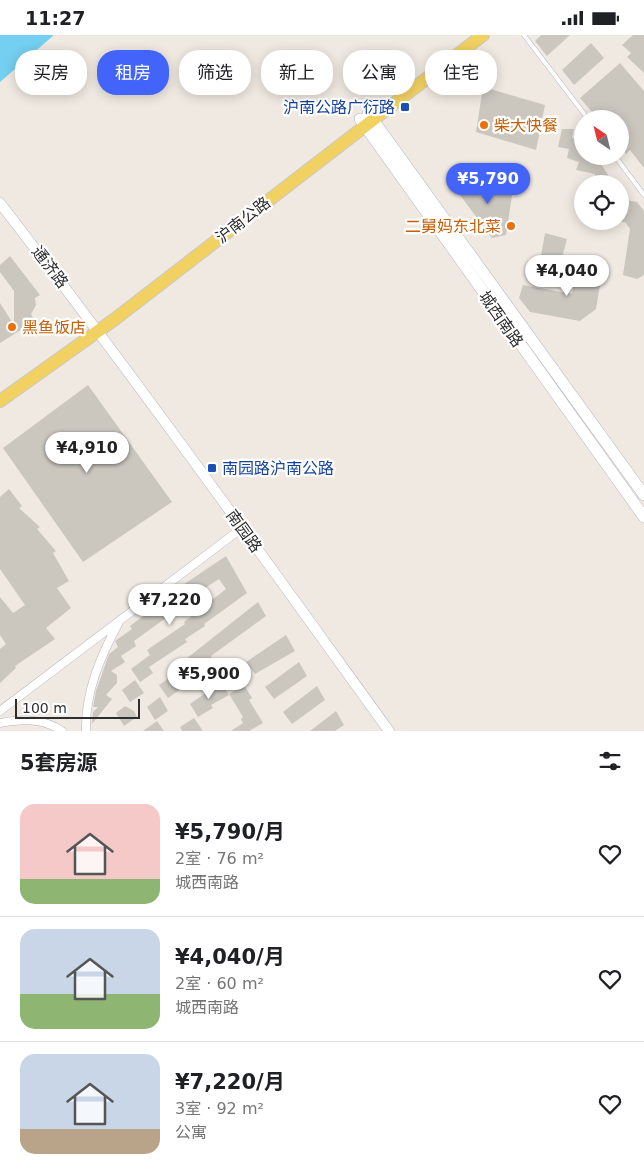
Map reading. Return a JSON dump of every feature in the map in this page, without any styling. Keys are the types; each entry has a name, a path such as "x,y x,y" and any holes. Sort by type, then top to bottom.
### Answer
{"main road":[{"name":"沪南公路","path":"367,120 469,35"},
{"name":"沪南公路","path":"0,401 367,120 483,35"},
{"name":"城西南路","path":"367,120 644,495"},
{"name":"城西南路","path":"367,120 644,517"},
{"name":"沪南公路","path":"0,391 97,327"}],"street":[{"name":"通济路","path":"0,203 97,327"},
{"name":"南园路","path":"97,327 168,430 242,528 389,731"},
{"path":"0,711 242,528"},
{"path":"86,731 88,701 92,684 107,645 119,622"},
{"path":"0,723 37,721 48,723 62,731"}],"lane":[{"path":"524,35 581,110"},
{"path":"622,165 644,195"}],"water":[{"path":"0,35 54,35 37,50 15,50 15,69 0,82"}],"building":[{"path":"541,35 570,35 547,56 535,41"},
{"path":"633,35 644,35 644,73 627,57 631,53 622,45"},
{"path":"591,43 604,58 574,85 562,70"},
{"path":"620,63 644,91 644,168 629,151 629,110 590,110 580,98"},
{"path":"497,91 545,105 536,150 476,132 482,95 497,95"},
{"path":"562,129 574,129 572,138 574,138 574,160 567,158 569,149 558,147"},
{"path":"578,165 602,165 608,175 595,175 576,170"},
{"path":"464,178 513,189 506,235 492,238 457,191"},
{"path":"629,201 637,202 644,211 644,275 637,279 623,275 630,229"},
{"path":"545,233 567,239 559,269 539,267"},
{"path":"10,256 40,295 35,298 36,305 31,314 35,321 0,343 0,303 14,325 14,291 0,272 0,265"},
{"path":"578,265 603,267 596,309 580,321 530,312 519,298 523,285 572,294"},
{"path":"88,385 172,502 83,562 3,448"},
{"path":"9,489 22,506 19,508 40,527 37,529 56,551 53,553 69,581 57,588 71,608 46,628 55,639 15,666 16,668 0,683 0,649 6,644 0,635 0,597 13,613 25,605 0,569 0,497"},
{"path":"226,556 247,593 185,639 187,642 149,667 153,673 140,682 131,669 150,655 147,650 185,624 184,622 226,589 219,579 183,602 165,616 166,618 134,641 136,646 121,656 125,662 111,671 117,675 117,683 106,695 112,699 92,724 93,712 98,707 93,707 96,691 109,654 118,647 115,641 132,629 130,626 163,601 162,599"},
{"path":"258,602 266,616 211,656 212,659 197,669 198,671 178,684 181,689 168,698 159,685 179,671 176,667"},
{"path":"286,635 295,651 255,674 246,662"},
{"path":"299,662 307,676 274,699 265,687"},
{"path":"135,680 144,693 130,702 122,690"},
{"path":"221,682 229,695 211,705 213,708 198,717 190,704"},
{"path":"244,685 252,698 249,700 263,723 249,731 231,731 243,723 241,719 243,717 229,694"},
{"path":"317,686 325,700 292,724 283,712"},
{"path":"160,697 168,711 155,720 147,707"},
{"path":"125,706 134,711 137,717 124,726 116,713"},
{"path":"336,711 344,725 335,731 310,731"},
{"path":"194,718 203,731 182,731 180,727"},
{"path":"157,721 164,731 143,731"}],"place":[{"name":"沪南公路广衍路","path":"405,107"},
{"name":"柴大快餐","path":"484,125"},
{"name":"二舅妈东北菜","path":"511,226"},
{"name":"黑鱼饭店","path":"12,327"},
{"name":"南园路沪南公路","path":"212,468"}]}
